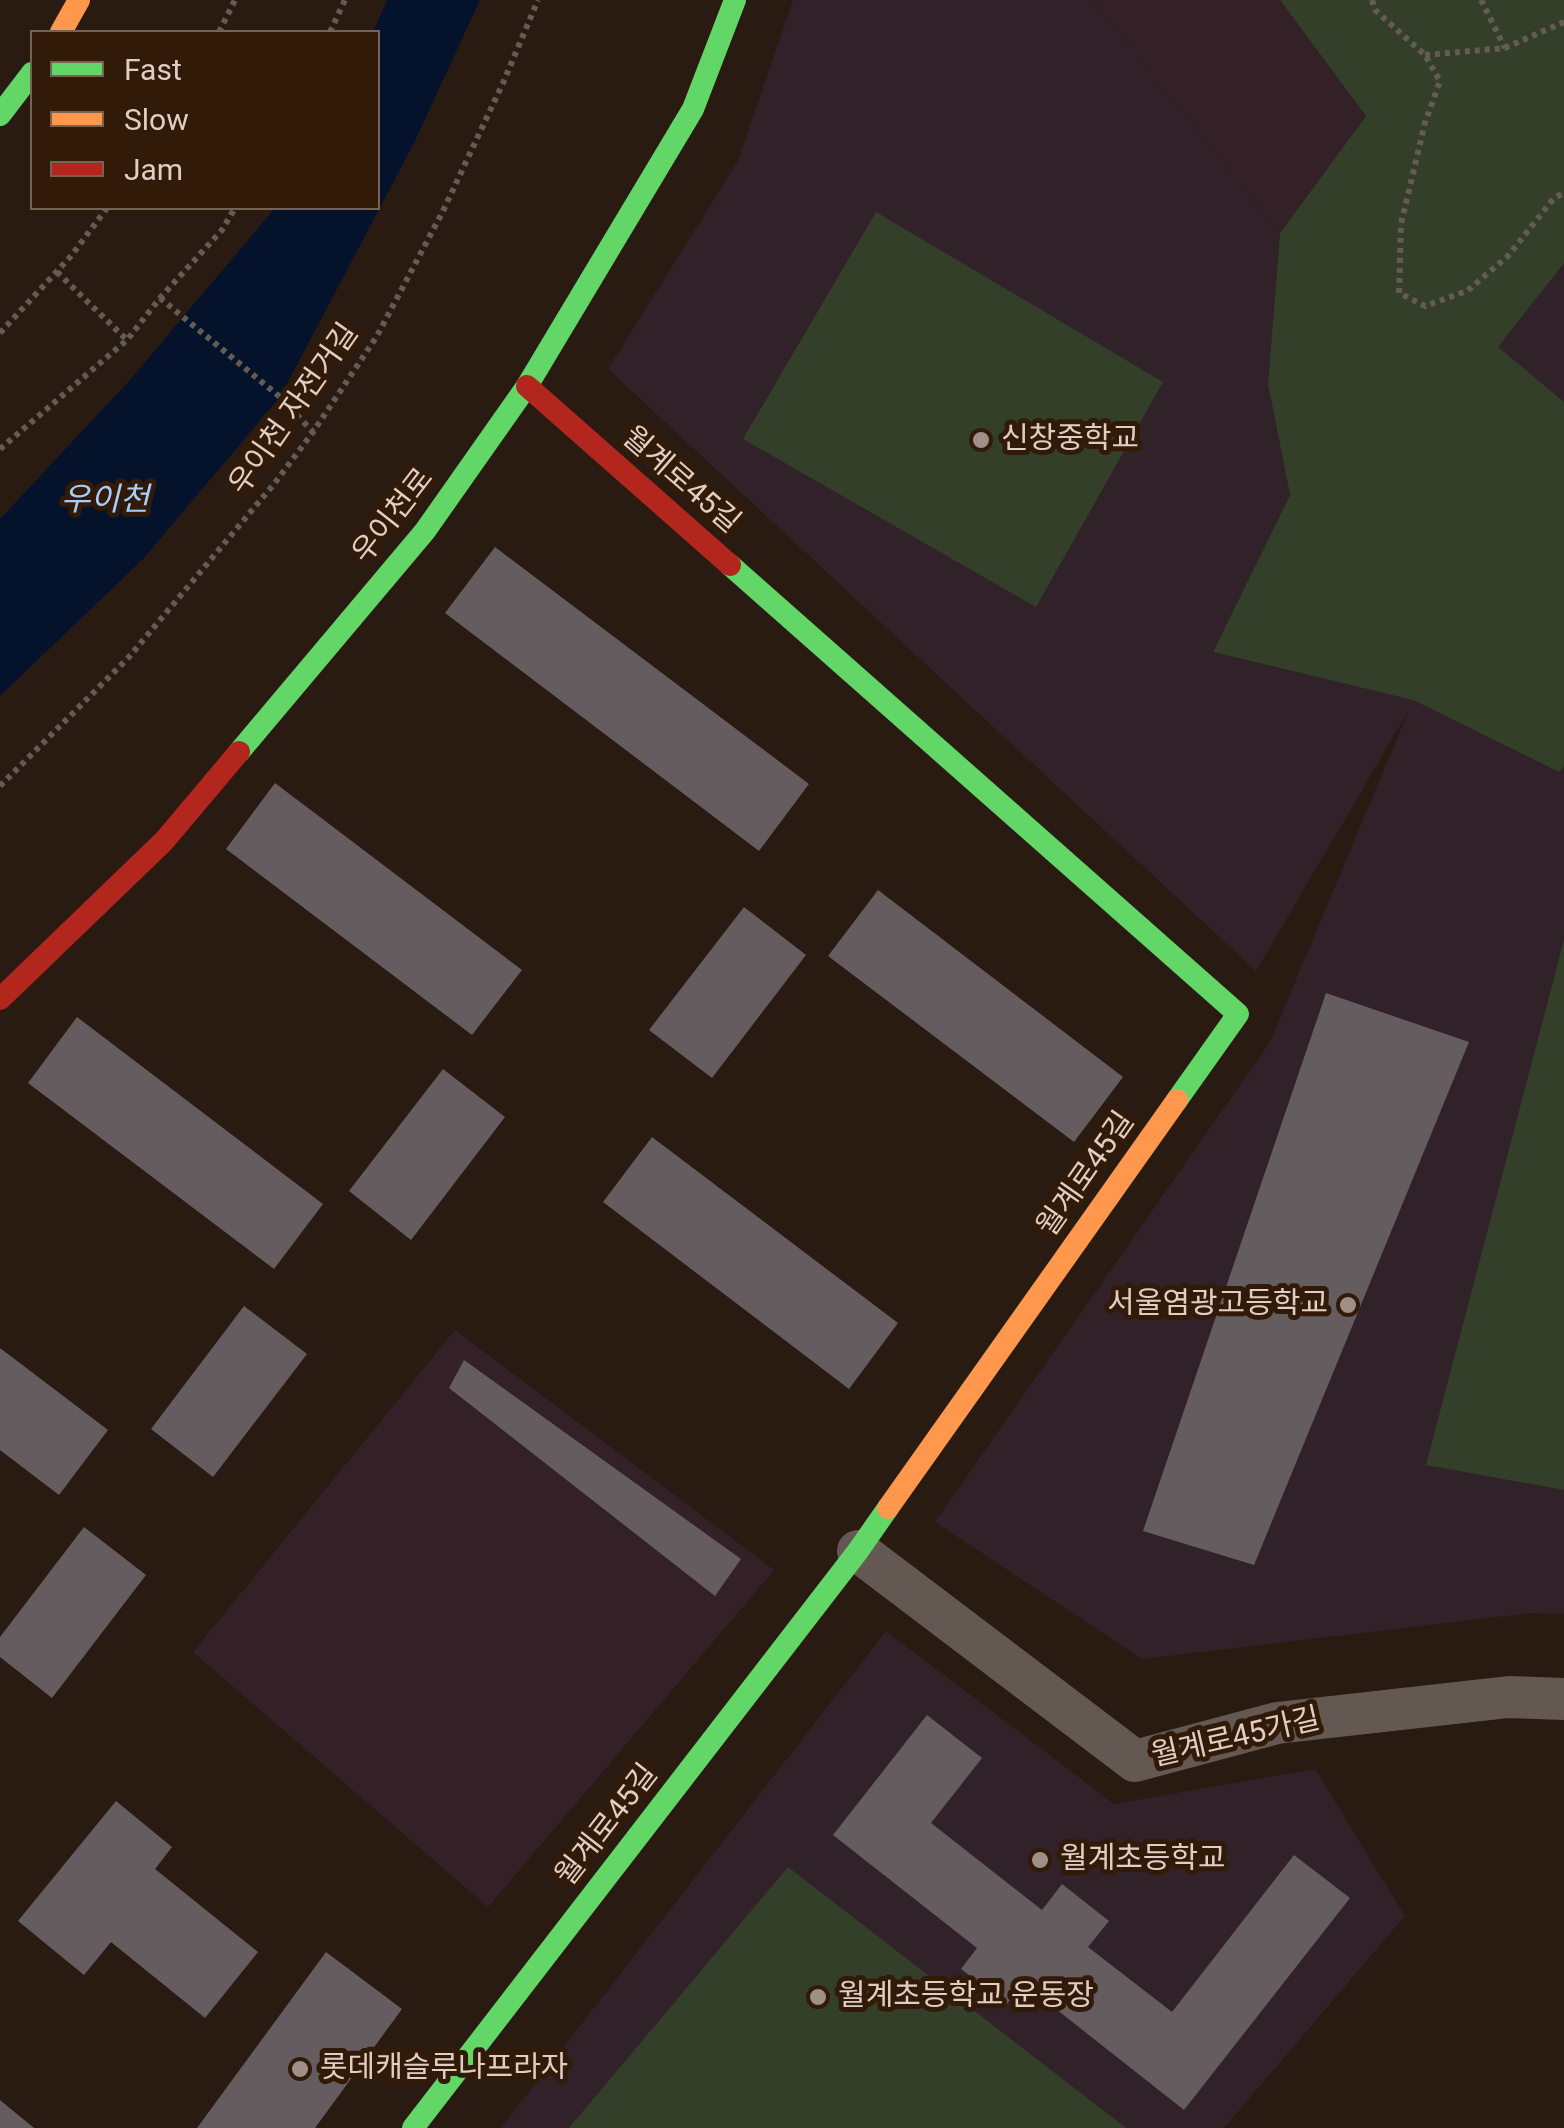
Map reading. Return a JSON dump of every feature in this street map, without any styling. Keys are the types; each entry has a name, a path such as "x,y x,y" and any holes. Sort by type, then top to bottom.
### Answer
{"street":[{"path":"62,30 79,0"},
{"name":"우이천로","path":"0,999 164,841 425,531 527,386 693,109 735,0"},
{"path":"0,115 30,76"},
{"name":"월계로45길","path":"413,2128 858,1551 1238,1014 527,386"},
{"name":"월계로45가길","path":"858,1551 1135,1762 1277,1723 1509,1698 1564,1698"}],"path":[{"path":"220,30 235,0"},
{"path":"331,30 345,0"},
{"name":"우이천 자전거길","path":"0,786 129,657 313,432 376,336 443,211 538,0"},
{"path":"1372,0 1375,10 1424,54 1440,81 1425,123 1401,224 1399,293 1425,306 1467,292 1508,256 1554,198 1564,193"},
{"path":"1481,0 1504,48"},
{"path":"1424,54 1504,48 1564,22"},
{"path":"0,334 58,272 105,210"},
{"path":"0,449 127,340 222,230 234,210"},
{"path":"58,272 127,340"},
{"path":"160,298 280,397 313,432"}],"shaded area":[{"path":"793,0 1092,0 1280,233 1268,384 1290,495 1213,652 1413,700 1559,772 1564,766 1564,1614 1530,1613 1142,1659 935,1522 1270,1042 1409,710 1256,971 608,369 738,161"},
{"path":"1092,0 1280,0 1366,116 1280,233"},
{"path":"1564,263 1564,402 1497,348"},
{"path":"455,1330 774,1570 488,1907 193,1652"},
{"name":"월계초등학교","path":"886,1631 1114,1804 1315,1769 1405,1916 1224,2128 501,2128"}],"green space":[{"path":"1280,0 1564,0 1564,263 1498,347 1564,402 1564,766 1559,772 1413,700 1213,652 1290,495 1268,384 1280,233 1366,116"},
{"path":"876,212 1163,382 1036,607 743,439"},
{"path":"1564,940 1564,1490 1426,1465"},
{"name":"월계초등학교 운동장","path":"788,1867 1126,2128 569,2128"}],"water":[{"name":"우이천","path":"387,0 480,0 380,207 380,30 374,30"},
{"name":"우이천","path":"273,210 379,210 280,397 143,559 0,696 0,519 129,381"}],"building":[{"path":"495,547 809,784 759,851 445,613"},
{"path":"275,783 522,970 472,1035 226,849"},
{"path":"878,890 1123,1077 1074,1142 828,956"},
{"path":"744,907 806,955 712,1078 649,1030"},
{"path":"1326,993 1469,1042 1254,1565 1143,1531"},
{"path":"77,1017 323,1204 274,1269 28,1083"},
{"path":"443,1069 505,1117 411,1240 349,1191"},
{"path":"652,1137 898,1323 849,1389 603,1202"},
{"path":"244,1306 307,1354 213,1477 151,1429"},
{"path":"0,1348 108,1430 59,1495 0,1450"},
{"path":"464,1360 741,1559 715,1596 449,1388"},
{"path":"84,1527 146,1575 52,1698 0,1657 0,1637"},
{"name":"월계초등학교","path":"927,1715 982,1758 931,1823 1042,1910 1062,1884 1109,1921 1088,1947 1172,2012 1294,1855 1350,1898 1184,2110 1023,1983 1007,2004 961,1969 977,1948 833,1835"},
{"path":"116,1801 172,1847 155,1869 258,1952 205,2018 111,1942 84,1975 18,1921"},
{"name":"롯데캐슬루나프라자","path":"326,1952 402,2009 315,2128 197,2128"},
{"path":"0,2100 34,2128 0,2128"}],"traffic: fast":[{"path":"239,752 425,531 527,386 693,109 735,0"},
{"path":"0,115 30,76"},
{"path":"730,565 1238,1014 1177,1100"},
{"path":"413,2128 888,1508"}],"traffic: slow":[{"path":"62,30 79,0"},
{"path":"888,1508 1177,1100"}],"traffic: jam":[{"path":"527,386 730,565"},
{"path":"0,999 164,841 239,752"}],"place":[{"name":"신창중학교","path":"981,440"},
{"name":"서울염광고등학교","path":"1348,1305"},
{"name":"월계초등학교","path":"1040,1860"},
{"name":"월계초등학교 운동장","path":"818,1997"},
{"name":"롯데캐슬루나프라자","path":"300,2069"}]}
